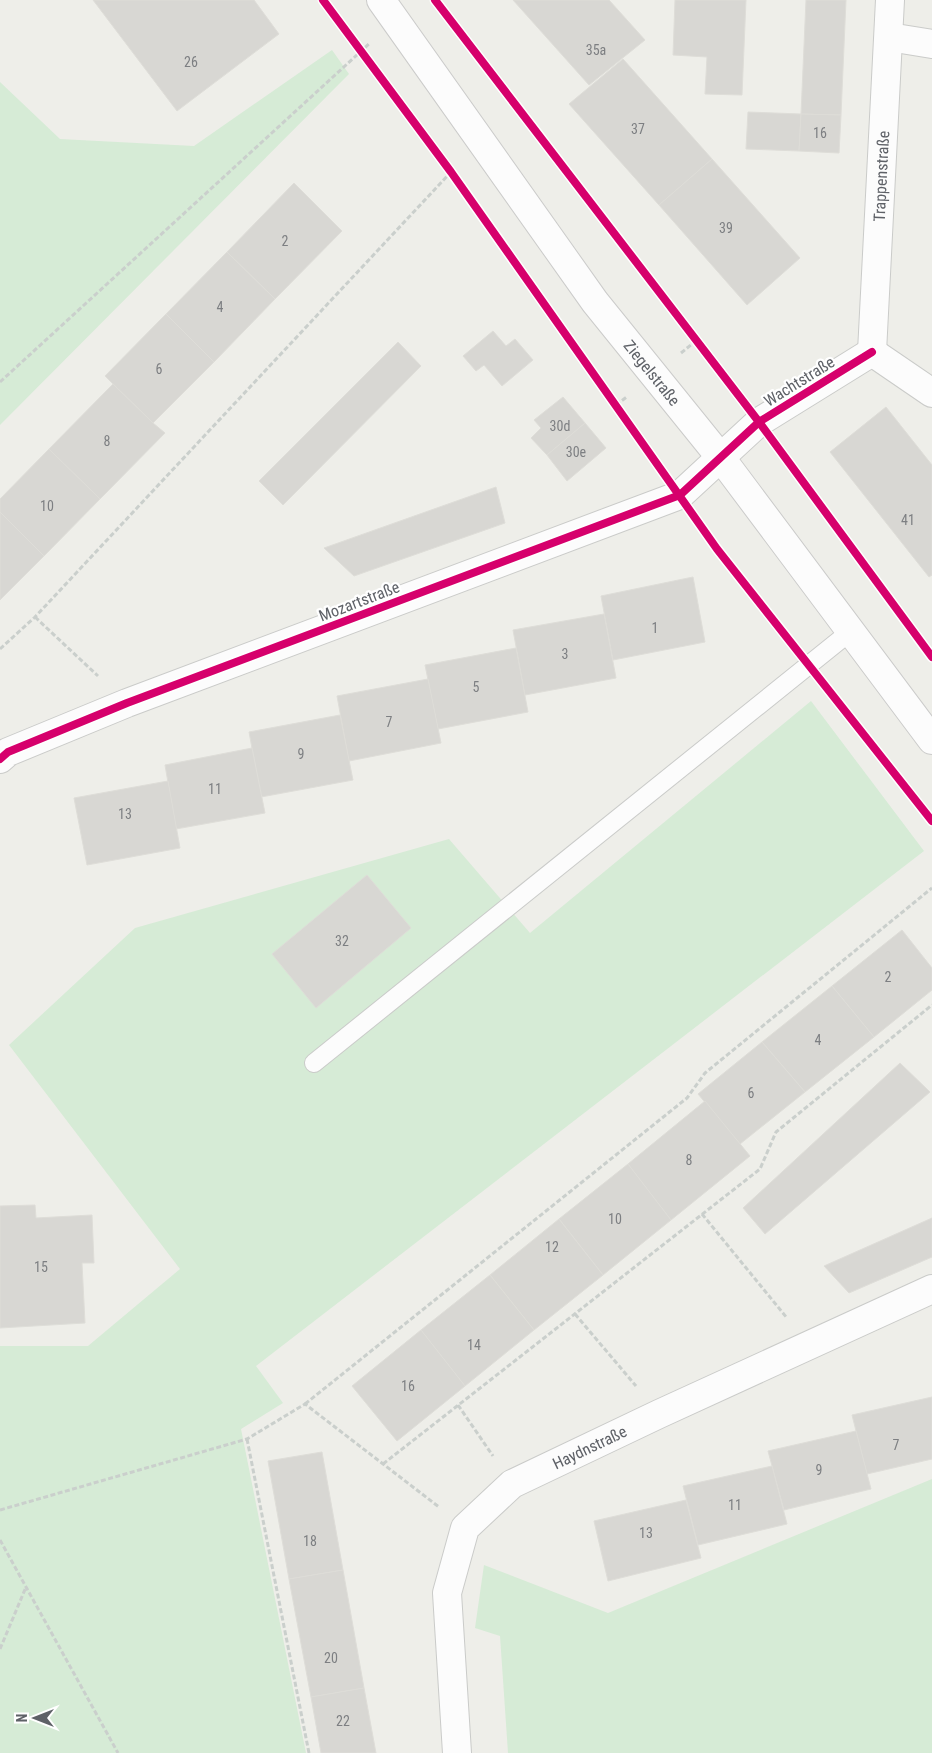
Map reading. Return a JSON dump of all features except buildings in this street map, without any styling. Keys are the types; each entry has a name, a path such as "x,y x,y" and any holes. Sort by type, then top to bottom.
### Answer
{"street":[{"name":"Trappenstraße","path":"872,352 890,0"},
{"name":"Ziegelstraße","path":"388,9 595,302 720,458 932,740"},
{"path":"889,37 932,44"},
{"path":"872,352 932,393"},
{"name":"Wachtstraße","path":"720,458 759,422 872,352"},
{"name":"Mozartstraße","path":"0,760 8,752 127,703 680,495 720,458"},
{"name":"Haydnstraße","path":"465,1528 512,1484 659,1414 932,1289"},
{"path":"457,1753 446,1593 465,1528"}],"lane":[{"path":"314,1063 851,631"}],"path":[{"path":"0,382 388,9"},
{"path":"0,649 35,617 451,172"},
{"path":"35,617 127,703"},
{"path":"0,1510 248,1439 305,1404 687,1098 705,1073 932,888"},
{"path":"383,1464 760,1169 776,1132 932,1005"},
{"path":"702,1214 809,1345"},
{"path":"575,1314 659,1414"},
{"path":"305,1404 465,1528"},
{"path":"458,1404 512,1484"},
{"path":"248,1439 309,1753"},
{"path":"0,1540 118,1753"},
{"path":"0,1649 26,1586"}],"green space":[{"path":"332,50 349,74 0,425 0,82 60,139 194,146"},
{"path":"811,701 924,851 256,1366 283,1403 241,1429 306,1753 0,1753 0,1346 88,1346 180,1269 9,1045 135,928 449,839 530,933"},
{"path":"932,1479 932,1753 508,1753 500,1636 475,1628 484,1565 608,1613"}],"cycle path":[{"path":"323,0 451,172 717,549 932,821"},
{"path":"435,0 759,422 932,657"},
{"path":"0,759 8,752 127,703 680,495 759,422 872,352"}]}
